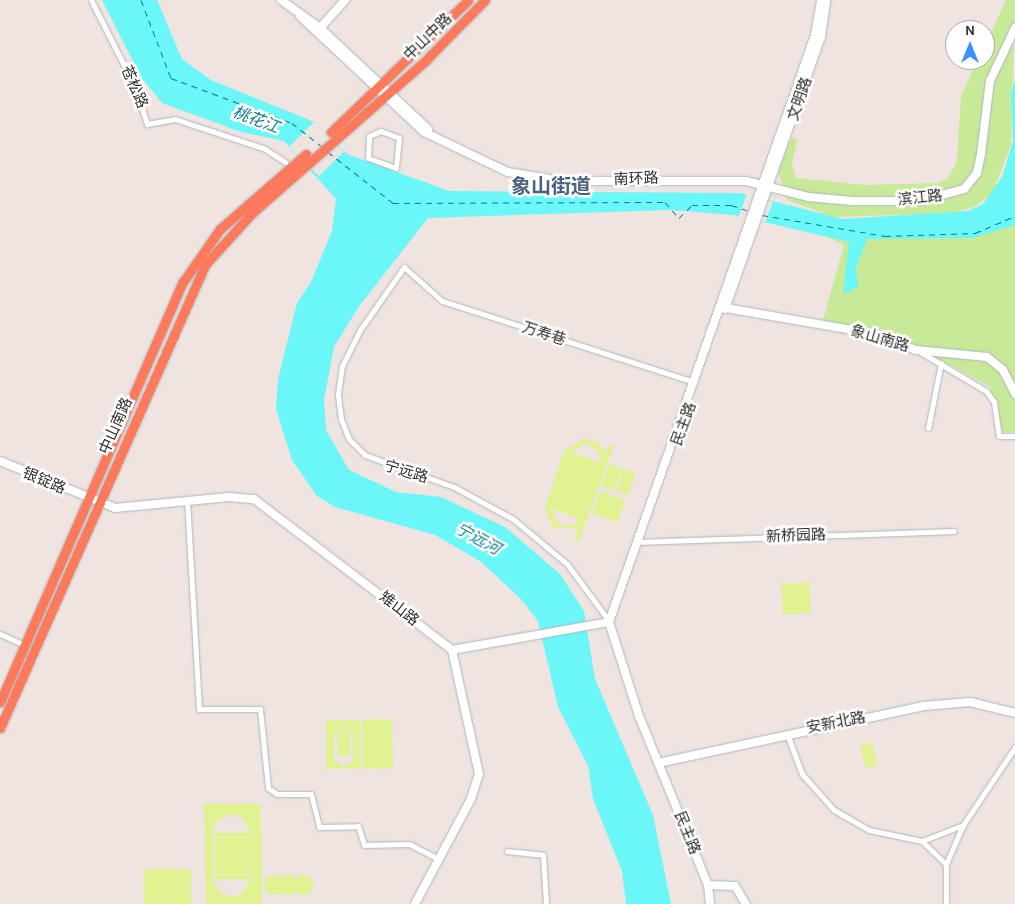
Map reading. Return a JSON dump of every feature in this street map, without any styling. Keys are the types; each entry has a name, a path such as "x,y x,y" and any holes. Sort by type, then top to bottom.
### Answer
{"highway":[{"name":"中山中路","path":"381,90 468,0"},
{"name":"中山中路","path":"381,90 426,60 485,0"},
{"name":"中山南路","path":"0,728 190,270 231,218 301,163 381,90"},
{"name":"中山南路","path":"0,702 25,645 94,501"}],"street":[{"name":"苍松路","path":"91,0 136,87 147,124 176,119 265,149 285,162"},
{"name":"南环路","path":"281,0 381,90 427,128 481,161 530,178 560,181 685,178 766,185"},
{"path":"320,28 345,0"},
{"name":"文明路","path":"753,225 820,22 821,0"},
{"name":"文明路","path":"766,185 823,32 826,0"},
{"name":"南环路","path":"300,16 320,28 381,90"},
{"name":"滨江路","path":"766,185 852,201 920,201 964,189 977,173 990,81 1015,28"},
{"path":"380,131 399,138 396,168 368,158 370,136 380,131"},
{"name":"民主路","path":"710,904 708,885 658,763 609,622 726,308 753,225"},
{"name":"民主路","path":"640,542 694,382 753,225"},
{"name":"万寿巷","path":"404,267 442,301 694,382"},
{"name":"宁远路","path":"404,267 360,330 342,366 338,394 349,439 375,462 454,487 513,519 567,564 605,610 609,622"},
{"name":"象山南路","path":"726,308 870,334 916,350 991,359 1003,370 1015,394"},
{"path":"916,350 986,391 994,402 999,436 1015,436"},
{"path":"928,428 940,363"},
{"name":"银锭路","path":"0,461 94,501"},
{"name":"雉山路","path":"94,501 130,508 188,500 254,499 452,650"},
{"path":"188,500 199,709 260,709 268,788 277,794 311,794 319,827 358,826 364,845 409,844 438,859"},
{"name":"新桥园路","path":"640,542 954,531"},
{"path":"415,904 471,799 479,774 452,650 609,622"},
{"path":"0,634 25,645"},
{"name":"安新北路","path":"658,763 787,732 954,702 986,704 1015,713"},
{"path":"787,732 802,774 834,810 869,830 922,840 963,825"},
{"path":"946,904 946,864 963,825 1015,748"},
{"path":"922,840 946,864"},
{"path":"506,850 543,855 546,904"},
{"path":"708,885 735,886 746,904"}],"green space":[{"path":"1006,0 1015,0 1011,145 993,192 976,206 954,213 832,217 831,232 1015,221 1015,432 1003,432 990,387 899,337 823,320 844,245 820,233 821,212 787,200 778,171 792,137 797,140 792,163 796,178 865,185 938,183 948,178 957,161 961,96 973,70 995,70 995,24"},
{"path":"583,439 597,442 605,452 609,444 614,446 579,541 574,539 578,529 553,527 545,509 564,451","holes":["586,444 598,450 601,463 571,452","550,508 580,519 571,526 560,525"]},
{"path":"610,464 622,469 613,491 601,486"},
{"path":"623,469 635,473 628,495 616,491"},
{"path":"600,491 625,500 617,523 592,514"},
{"path":"809,582 811,613 783,615 781,584"},
{"path":"392,719 393,768 363,769 362,720"},
{"path":"326,720 360,720 361,768 326,769","holes":["340,728 350,730 337,731","337,731 338,756 350,755 350,731 353,735 353,760 344,767 334,759 334,734"]},
{"path":"872,742 877,765 865,768 860,744"},
{"path":"204,804 261,804 262,904 206,904","holes":["231,814 242,818 248,827 249,880 243,893 230,897 220,893 213,881 213,832 217,821"]},
{"path":"215,833 248,833 248,879 215,879"},
{"path":"144,869 191,869 191,904 144,904"},
{"path":"274,875 281,878 284,885 281,892 274,895 267,892 264,885 267,878"},
{"path":"288,875 295,878 298,885 295,892 288,895 281,892 278,885 281,878"},
{"path":"303,875 310,878 313,885 310,892 303,895 296,892 293,885 296,878"}],"water":[{"path":"102,0 157,0 182,59 211,80 314,122 347,154 449,191 740,193 843,219 968,211 983,204 1002,177 1013,141 1011,93 1015,79 1015,225 972,238 867,239 856,268 858,287 843,294 849,242 734,215 670,210 428,218 360,305 334,347 324,400 326,430 349,470 396,492 441,497 505,527 560,574 584,611 595,679 653,815 671,904 626,904 622,871 593,799 588,766 558,707 538,621 521,599 480,561 435,535 335,507 317,496 292,460 276,409 278,379 297,303 311,282 332,231 336,199 284,141 241,132 162,103 141,77"}],"pier":[{"path":"314,122 344,152 319,176 289,147"},
{"path":"747,194 773,202 764,225 738,218"}],"ferry route":[{"path":"141,0 171,78 292,123 321,146"},
{"path":"328,152 393,203 665,202 679,218 692,205 731,205 749,211"},
{"path":"762,215 885,236 975,233 1015,216"}],"district":[{"name":"象山街道","path":"551,186"}],"water label":[{"name":"桃花江","path":"256,120"},
{"name":"宁远河","path":"478,539"}]}
